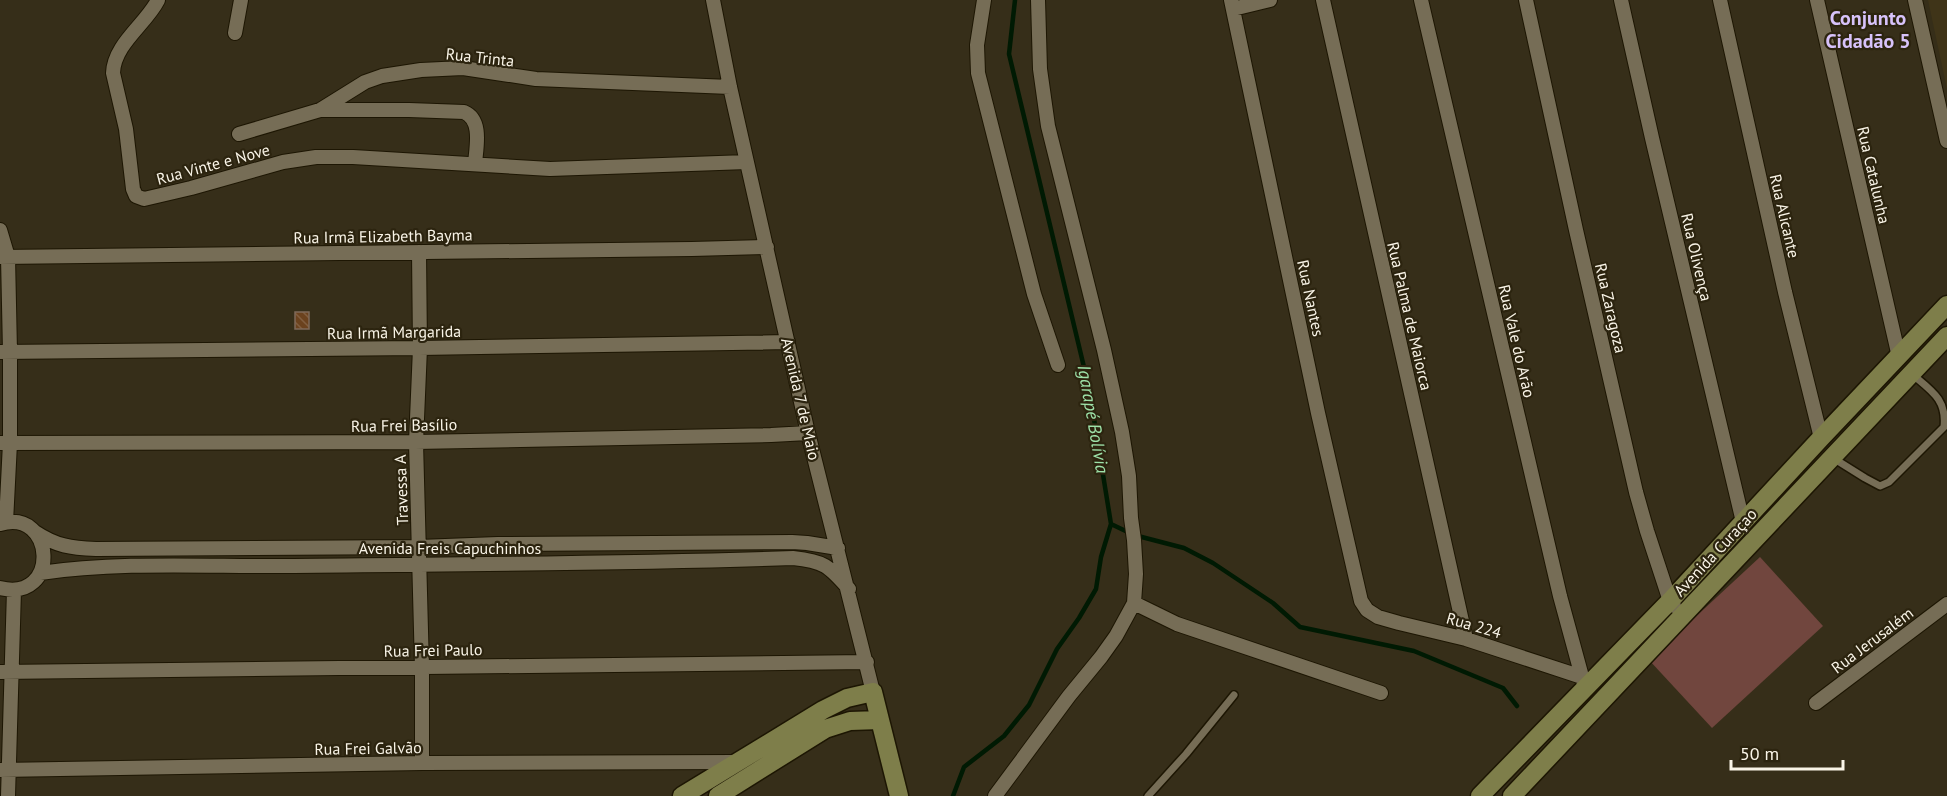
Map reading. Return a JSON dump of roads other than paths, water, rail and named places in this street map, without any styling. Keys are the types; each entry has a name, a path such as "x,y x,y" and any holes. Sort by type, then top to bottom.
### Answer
{"main road":[{"name":"Avenida Curaçao","path":"1480,796 1583,683 1670,601 1947,305"},
{"name":"Avenida Curaçao","path":"1512,796 1947,336"},
{"name":"Avenida 7 de Maio","path":"873,692 899,796"},
{"path":"682,796 823,710 847,698 873,692"},
{"path":"718,796 825,729 850,721 880,720"}],"street":[{"name":"Rua Vinte e Nove","path":"158,0 153,11 113,63 113,73 126,129 133,189 136,196 144,199 283,162 316,157 550,169 747,162"},
{"path":"235,33 241,0"},
{"name":"Avenida 7 de Maio","path":"713,0 730,87 808,433 873,692"},
{"path":"984,0 977,45 978,73 1034,294 1058,365"},
{"path":"995,796 1101,657 1134,603 1136,574 1126,454 1104,350 1048,126 1040,69 1038,0"},
{"path":"1232,4 1270,0"},
{"name":"Rua Palma de Maiorca","path":"1323,0 1466,639"},
{"name":"Rua Vale do Arão","path":"1421,0 1560,596 1583,683"},
{"name":"Rua Zaragoza","path":"1526,0 1636,492 1670,601 1681,618"},
{"name":"Rua Olivença","path":"1622,0 1654,150 1743,522"},
{"name":"Rua Alicante","path":"1720,0 1785,292 1821,438"},
{"name":"Rua Catalunha","path":"1817,0 1899,357"},
{"path":"1915,0 1947,141"},
{"name":"Rua Nantes","path":"1232,4 1361,602"},
{"name":"Rua Trinta","path":"239,134 320,110 365,82 381,76 446,68 463,68 517,77 566,81 730,87"},
{"path":"320,110 464,112 474,119 475,164"},
{"path":"0,230 4,257 5,352 3,523"},
{"name":"Rua Irmã Elizabeth Bayma","path":"4,257 767,247"},
{"name":"Travessa A","path":"419,252 420,348 416,442 422,763"},
{"name":"Rua Irmã Margarida","path":"5,352 788,342"},
{"name":"Rua Frei Basílio","path":"5,443 416,442 808,433"},
{"name":"Avenida Freis Capuchinhos","path":"3,523 17,523 50,542 62,546 96,549 419,547 509,543 792,542 838,548"},
{"path":"8,796 4,770 7,589 25,587 40,573 44,562 44,551 41,541 34,532"},
{"name":"Avenida Freis Capuchinhos","path":"40,573 65,569 133,566 501,565 793,558 823,564 834,572 849,589"},
{"name":"Rua 224","path":"1361,602 1366,610 1378,616 1466,639 1583,683"},
{"path":"1134,603 1177,624 1381,693"},
{"name":"Rua Jerusalém","path":"1816,703 1947,604"},
{"name":"Rua Frei Paulo","path":"6,672 867,662"},
{"name":"Rua Frei Galvão","path":"4,770 422,763 736,762"}],"lane":[{"path":"1833,458 1880,486 1889,482 1944,427 1946,416 1940,398 1912,374"},
{"path":"1148,796 1234,695"}],"waterway":[{"name":"Igarapé Bolívia","path":"953,796 964,767 1004,736 1029,705 1057,649 1096,589 1101,557 1111,524 1089,388 1009,54 1015,0"},
{"path":"1111,524 1134,535 1184,548 1213,563 1273,603 1300,627 1414,651 1503,688 1517,706"}],"district":[{"name":"Conjunto Cidadão 5","path":"1868,30"}]}
